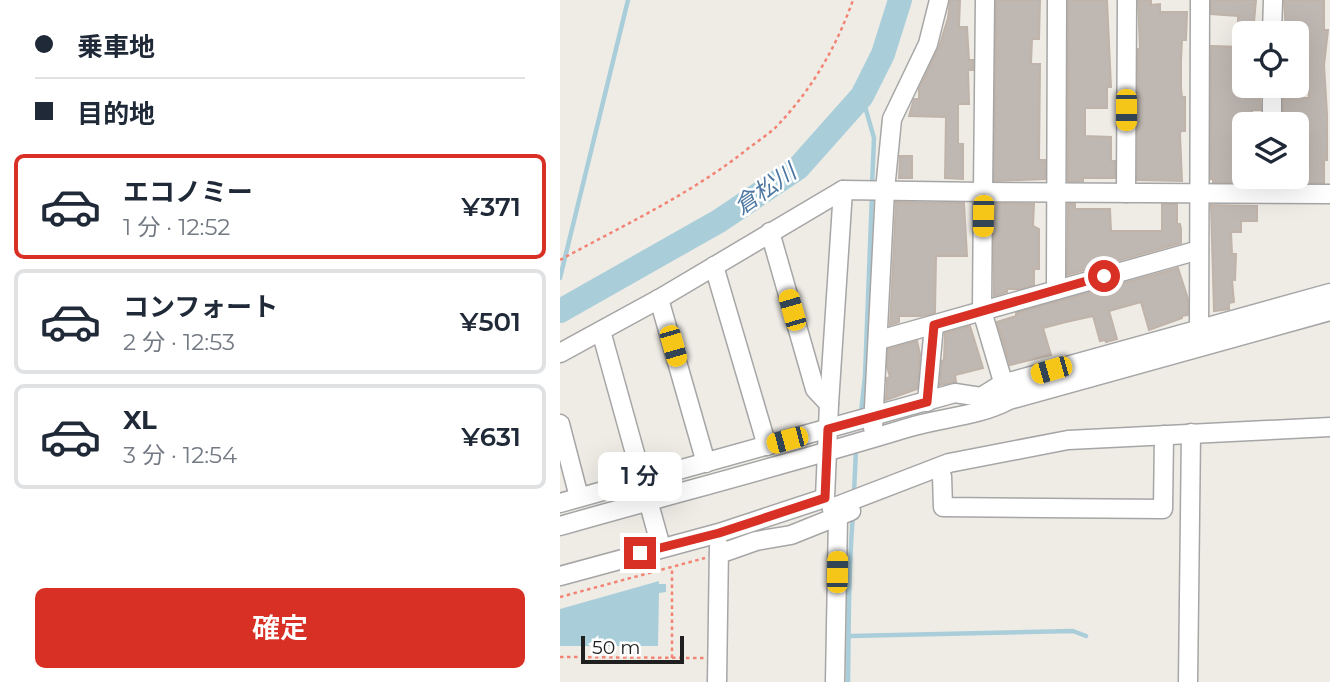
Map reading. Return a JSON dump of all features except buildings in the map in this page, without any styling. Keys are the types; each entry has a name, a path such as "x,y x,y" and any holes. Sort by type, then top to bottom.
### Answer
{"street":[{"path":"873,438 885,190 892,118 928,44 939,0"},
{"path":"985,0 982,311 1006,392"},
{"path":"1056,290 1057,0"},
{"path":"1126,193 1127,0"},
{"path":"1199,348 1200,0"},
{"path":"1272,21 1273,0"},
{"path":"560,353 659,299 844,190 1199,193 1235,189"},
{"path":"1297,189 1330,194"},
{"path":"835,682 827,452 844,190"},
{"path":"770,232 815,389 829,404"},
{"path":"879,340 1199,250"},
{"path":"714,266 767,446"},
{"path":"560,526 932,420 962,417 992,409 1006,392 1199,328 1330,293"},
{"path":"659,299 706,463"},
{"path":"560,503 955,393 981,397 1006,392 1199,348 1330,311"},
{"path":"927,402 934,325"},
{"path":"601,331 661,547"},
{"path":"955,393 962,417"},
{"path":"560,424 579,497"},
{"path":"560,576 661,547 831,508 942,476 1068,451 1164,440 1191,433 1330,427"},
{"path":"1188,682 1191,433"},
{"path":"719,554 756,541 791,535 831,508 949,463 1068,440 1164,440"},
{"path":"942,476 943,507 1163,509 1164,440"},
{"path":"718,682 719,533"}],"path":[{"path":"560,260 716,173 774,129 827,60 853,0"},
{"path":"560,597 719,554"},
{"path":"672,567 672,658"},
{"path":"560,657 718,659"}],"water":[{"path":"659,581 659,584 666,584 666,592 659,593 658,646 560,646 560,609"}],"waterway":[{"path":"560,278 628,0"},
{"name":"倉松川","path":"560,311 719,221 798,168 862,96 883,54 900,0"},
{"path":"862,96 874,138 872,186"},
{"path":"861,413 865,376 872,194"},
{"path":"854,493 856,449"},
{"path":"848,682 849,578 853,515"},
{"path":"850,636 1073,631 1086,636"}],"route":[{"path":"640,553 719,533 825,498 828,429 927,402 934,325 1104,276"}]}
